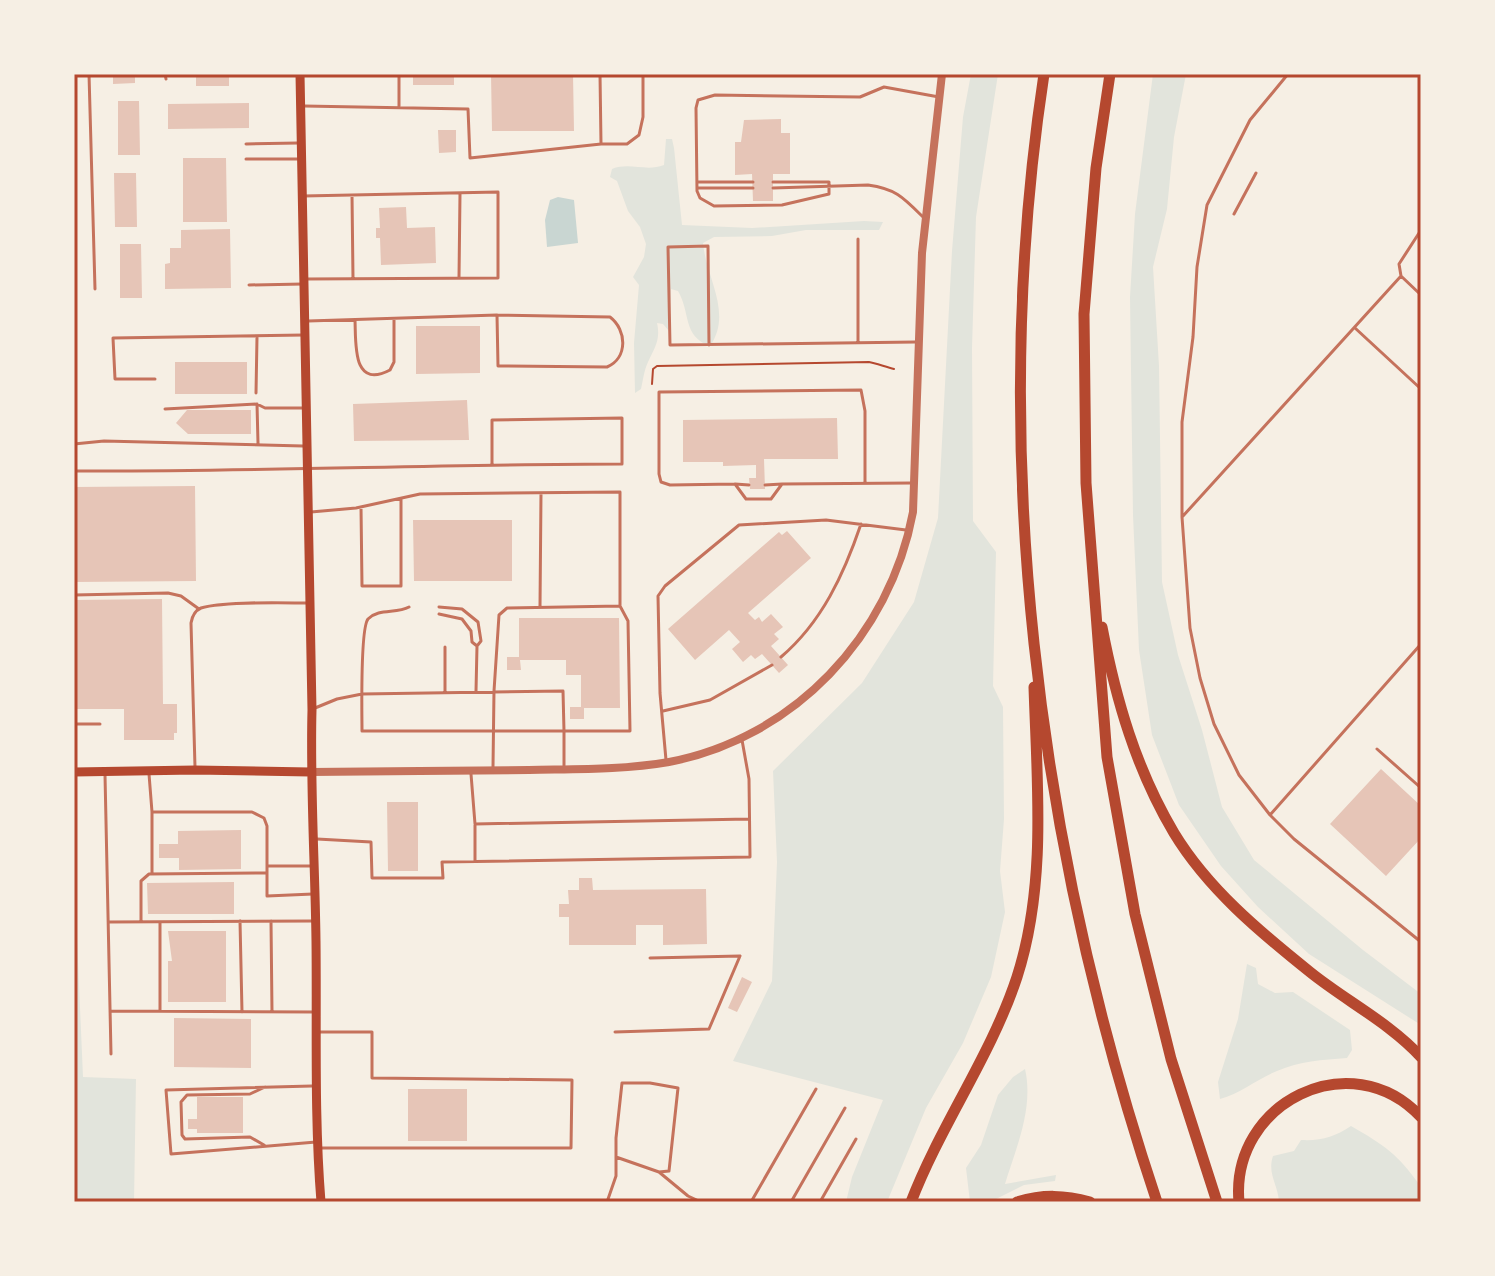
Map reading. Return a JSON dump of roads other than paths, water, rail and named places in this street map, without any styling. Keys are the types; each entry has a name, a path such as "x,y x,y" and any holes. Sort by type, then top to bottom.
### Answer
{"highway":[{"path":"911,1202 929,1160 993,1037 1017,976 1031,918 1037,850 1032,607 1022,458 1022,306 1044,74"},
{"path":"1110,74 1096,168 1084,314 1086,483 1107,757 1135,914 1171,1059 1217,1202"},
{"path":"1091,567 1121,713 1136,756 1175,834 1198,866 1267,937 1364,1013 1401,1036 1421,1057"},
{"path":"1032,607 1056,805 1082,938 1120,1087 1157,1202"},
{"path":"1239,1202 1239,1177 1251,1140 1275,1109 1292,1098 1329,1085 1368,1086 1405,1102 1421,1117"},
{"path":"1017,1202 1038,1196 1090,1202"}],"main road":[{"path":"300,74 312,710 310,772 321,1202"},
{"path":"74,772 310,772"}],"street":[{"path":"310,772 614,769 667,762 719,748 741,738 801,701 854,648 891,586 910,530 916,483 925,220 942,74"}],"lane":[{"path":"89,74 95,289"},
{"path":"399,74 399,106"},
{"path":"600,74 601,144"},
{"path":"301,106 468,109 470,158 627,144 639,135 643,117 643,74"},
{"path":"1288,74 1250,120 1207,205 1197,267 1193,337 1182,422 1182,517 1189,620 1200,678 1214,724 1239,775 1270,815 1294,839 1421,942"},
{"path":"829,185 829,194 782,205 714,206 700,198 697,188 698,100 707,96 860,97 884,87 939,97"},
{"path":"246,144 302,143"},
{"path":"246,159 302,159"},
{"path":"1234,214 1256,173"},
{"path":"697,182 753,185 697,188"},
{"path":"773,185 868,185 900,193 925,220"},
{"path":"249,285 353,278 498,278 498,192 303,196"},
{"path":"459,278 460,193"},
{"path":"352,195 353,278"},
{"path":"1421,230 1399,264 1401,276 1421,295"},
{"path":"858,239 858,342"},
{"path":"709,345 708,246 668,247 670,345 709,345 858,342 920,342"},
{"path":"1182,517 1401,276"},
{"path":"304,321 497,315 610,317 617,322 622,335 622,353 615,364 607,367 498,366 497,315"},
{"path":"355,320 357,363 362,370 374,374 390,370 394,362 394,319"},
{"path":"1355,328 1421,389"},
{"path":"155,379 115,379 113,338 304,335"},
{"path":"256,393 257,337"},
{"path":"749,485 670,485 661,482 659,392 861,390 865,411 865,483"},
{"path":"257,404 258,443"},
{"path":"165,409 257,404 265,408 306,409"},
{"path":"74,471 622,464 622,418 492,420 492,464"},
{"path":"74,444 104,441 127,444 258,443 307,446"},
{"path":"765,485 916,483"},
{"path":"735,484 746,499 771,499 782,484"},
{"path":"308,512 361,507 420,494 620,492 620,606 628,621 630,731 362,731 365,625 377,613 400,612 408,615"},
{"path":"540,607 541,493"},
{"path":"361,507 362,586 401,586 401,498"},
{"path":"667,762 661,711 658,596 665,586 739,525 826,520 910,530"},
{"path":"781,657 820,614 841,578 861,524"},
{"path":"74,595 168,593 181,596 199,609 309,603"},
{"path":"493,771 499,615 507,608 620,606"},
{"path":"400,612 409,607"},
{"path":"439,607 462,609 474,617 480,627 476,691"},
{"path":"195,770 191,623 199,609"},
{"path":"439,614 462,619 471,631 472,642 477,646"},
{"path":"1270,815 1421,644"},
{"path":"445,647 445,692"},
{"path":"661,711 710,700 772,665"},
{"path":"312,710 337,699 362,694 563,691 564,769"},
{"path":"74,724 100,724"},
{"path":"313,839 371,842 372,878 443,878 442,862 750,857 749,779 741,738"},
{"path":"1377,749 1421,788"},
{"path":"149,771 152,874"},
{"path":"471,771 475,861"},
{"path":"105,772 111,1054"},
{"path":"152,812 252,812 264,818 267,826 267,896 315,894"},
{"path":"475,824 749,819"},
{"path":"267,866 314,866"},
{"path":"141,922 141,881 152,874 267,873"},
{"path":"240,921 242,1012"},
{"path":"271,921 272,1012"},
{"path":"109,922 316,921"},
{"path":"160,922 160,1011"},
{"path":"615,1032 709,1029 740,956 650,958"},
{"path":"110,1011 317,1012"},
{"path":"316,1086 166,1090 171,1154 318,1145 571,1148 572,1080 372,1078 372,1032 317,1032"},
{"path":"607,1202 616,1176 622,1083 650,1083 678,1088 669,1171 659,1172"},
{"path":"266,1146 250,1137 185,1139 182,1135 181,1102 187,1095 250,1094 269,1086"},
{"path":"751,1202 816,1089"},
{"path":"791,1202 845,1108"},
{"path":"820,1202 856,1139"},
{"path":"616,1157 659,1172 688,1196 701,1202"}]}
